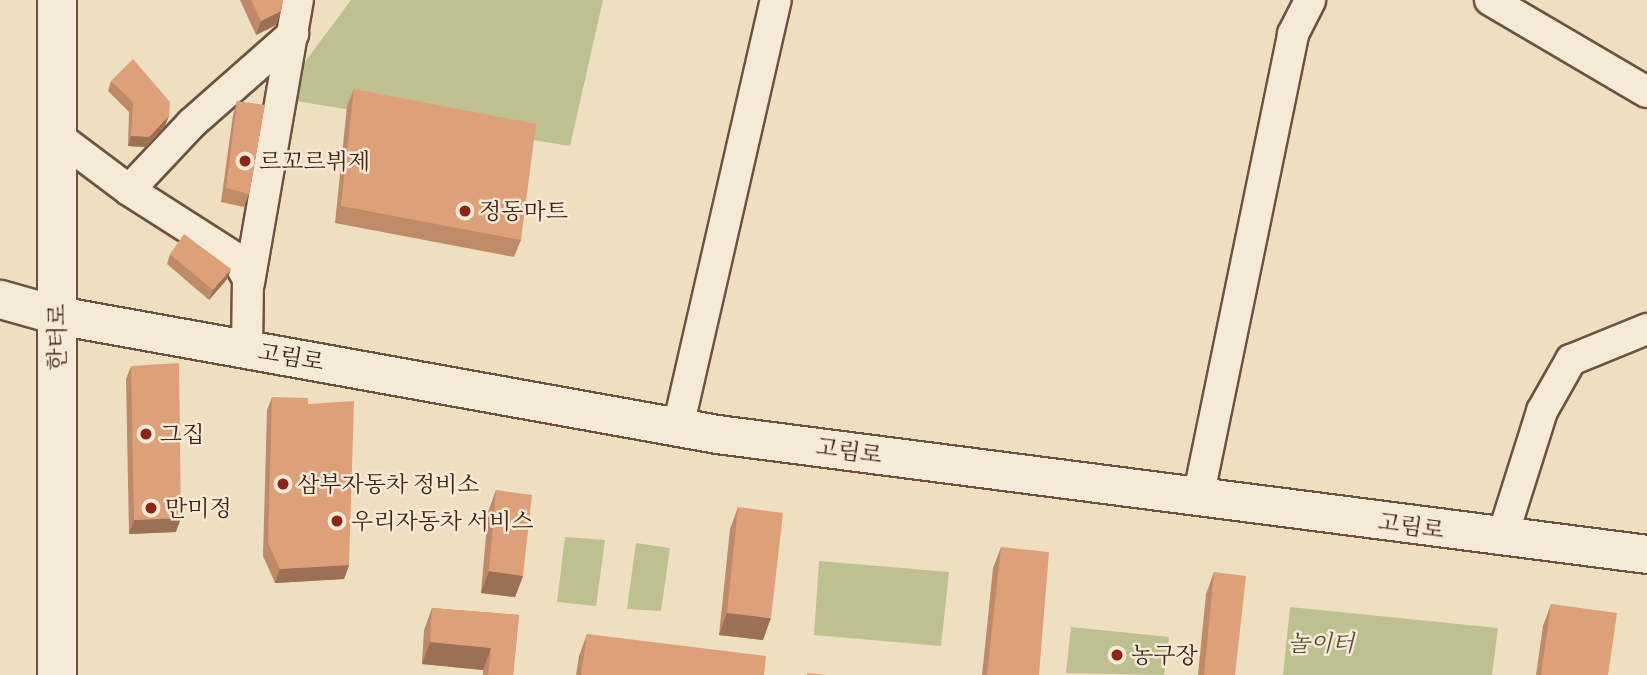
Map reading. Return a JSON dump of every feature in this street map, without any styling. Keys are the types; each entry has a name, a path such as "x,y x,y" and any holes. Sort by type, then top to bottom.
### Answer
{"main road":[{"name":"한터로","path":"57,0 57,675"}],"street":[{"path":"247,349 249,283 298,0"},
{"path":"678,427 776,0"},
{"path":"1198,498 1293,34 1310,0"},
{"path":"1490,0 1647,92"},
{"path":"129,190 192,123 293,34"},
{"path":"57,136 129,190 237,259 249,283"},
{"name":"고림로","path":"0,299 57,315 678,427 1502,538 1647,554"},
{"path":"1502,538 1542,411 1571,360 1647,329"}],"green space":[{"path":"351,0 603,0 570,146 278,98"},
{"path":"565,537 605,540 596,606 557,602"},
{"path":"636,543 670,548 661,611 627,609"},
{"path":"819,561 949,572 941,646 814,635"},
{"name":"놀이터","path":"1290,607 1498,628 1492,675 1283,675"},
{"name":"농구장","path":"1071,627 1169,637 1164,675 1066,673"}],"building":[{"path":"251,0 283,0 281,11 261,21"},
{"path":"133,59 170,102 169,116 149,137 131,136 133,102 111,81"},
{"path":"354,89 536,124 521,240 341,206"},
{"path":"237,101 265,105 249,194 226,188"},
{"path":"184,234 231,269 213,290 170,254"},
{"path":"179,363 181,518 134,520 131,366"},
{"path":"272,397 308,398 308,404 354,401 349,565 280,569 268,543"},
{"path":"496,490 532,495 523,576 489,571"},
{"path":"738,507 783,513 771,618 727,613"},
{"path":"1001,547 1049,552 1039,675 987,675"},
{"path":"1214,572 1246,576 1235,675 1204,675"},
{"path":"1551,604 1617,613 1608,675 1541,675"},
{"path":"432,608 519,615 513,675 488,675 491,648 430,642"},
{"path":"587,634 766,656 764,675 581,675"}],"place":[{"name":"르꼬르뷔제","path":"245,161"},
{"name":"정동마트","path":"465,211"},
{"name":"그집","path":"146,434"},
{"name":"삼부자동차 정비소","path":"283,484"},
{"name":"만미정","path":"151,508"},
{"name":"우리자동차 서비스","path":"337,521"},
{"name":"농구장","path":"1117,655"}]}
